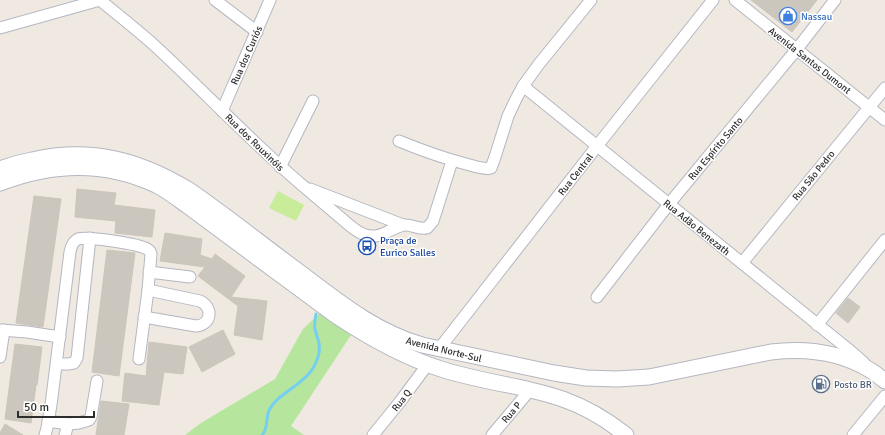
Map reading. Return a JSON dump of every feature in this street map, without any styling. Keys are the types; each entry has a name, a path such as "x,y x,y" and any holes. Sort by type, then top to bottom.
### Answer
{"main road":[{"name":"Avenida Norte-Sul","path":"0,169 49,156 79,154 123,160 148,168 175,181 189,190 326,293 374,325 407,341 439,349 554,373 603,379 649,377 771,352 801,350 831,354 844,358 871,370 885,381"},
{"name":"Avenida Norte-Sul","path":"0,183 39,171 66,167 107,169 133,176 156,186 189,207 322,305 351,325 389,347 428,364 467,376 549,394 576,404 601,417 626,435"}],"street":[{"path":"0,28 100,0"},
{"name":"Rua dos Rouxinóis","path":"100,0 153,45 280,167 355,229 362,234 376,236 383,235 403,226"},
{"path":"215,0 257,32"},
{"name":"Rua dos Curiós","path":"222,110 270,0"},
{"path":"399,141 452,161 480,168 491,168 508,116 523,86 591,0"},
{"name":"Rua Central","path":"439,349 713,0"},
{"name":"Avenida Santos Dumont","path":"735,0 885,120"},
{"name":"Rua Espírito Santo","path":"597,297 668,204 797,49 835,0"},
{"name":"Rua Adão Benezath","path":"523,86 848,349 871,370"},
{"name":"Rua São Pedro","path":"742,263 885,88"},
{"path":"280,167 313,101"},
{"path":"302,186 403,226 411,226 422,229 427,228 433,221 452,161"},
{"path":"45,435 57,364 71,248 76,240 83,238 99,238 139,246 148,249 151,254 139,358"},
{"path":"57,364 74,363 77,358 90,238"},
{"path":"817,325 885,240"},
{"path":"149,272 190,277"},
{"path":"144,317 196,326 203,325 208,319 209,315 207,306 200,301 148,290"},
{"path":"0,357 2,330 60,337"},
{"name":"Rua Q","path":"373,435 428,364"},
{"path":"48,421 66,430 79,423 89,420 91,417 97,381"},
{"name":"Rua P","path":"492,435 530,390"},
{"path":"853,435 885,396"}],"green space":[{"path":"278,191 304,205 296,221 269,208"},
{"path":"321,312 353,332 291,426 304,435 185,435 201,423 275,379 303,329"}],"building":[{"name":"Nassau","path":"751,0 817,0 792,32"},
{"path":"77,189 116,193 114,205 155,210 152,237 115,233 116,221 75,217"},
{"path":"34,196 61,199 43,327 16,323"},
{"path":"165,233 202,239 200,255 212,259 215,254 245,276 231,297 267,301 262,340 234,335 238,306 198,276 205,267 160,261"},
{"path":"107,250 135,253 119,376 92,372"},
{"path":"848,298 860,307 848,323 836,313"},
{"path":"223,330 235,354 202,372 189,347"},
{"path":"149,342 187,347 183,374 164,372 159,405 122,401 125,373 146,376"},
{"path":"15,344 42,347 31,423 5,419"},
{"path":"101,401 129,404 124,435 96,435"},
{"path":"5,424 23,435 0,435"}],"waterway":[{"path":"262,435 266,428 269,410 273,404 304,379 317,361 320,346 315,327 316,314"}],"place":[{"name":"Nassau","path":"788,16"},
{"name":"Praça de Eurico Salles","path":"367,246"},
{"name":"Posto BR","path":"821,384"}]}
